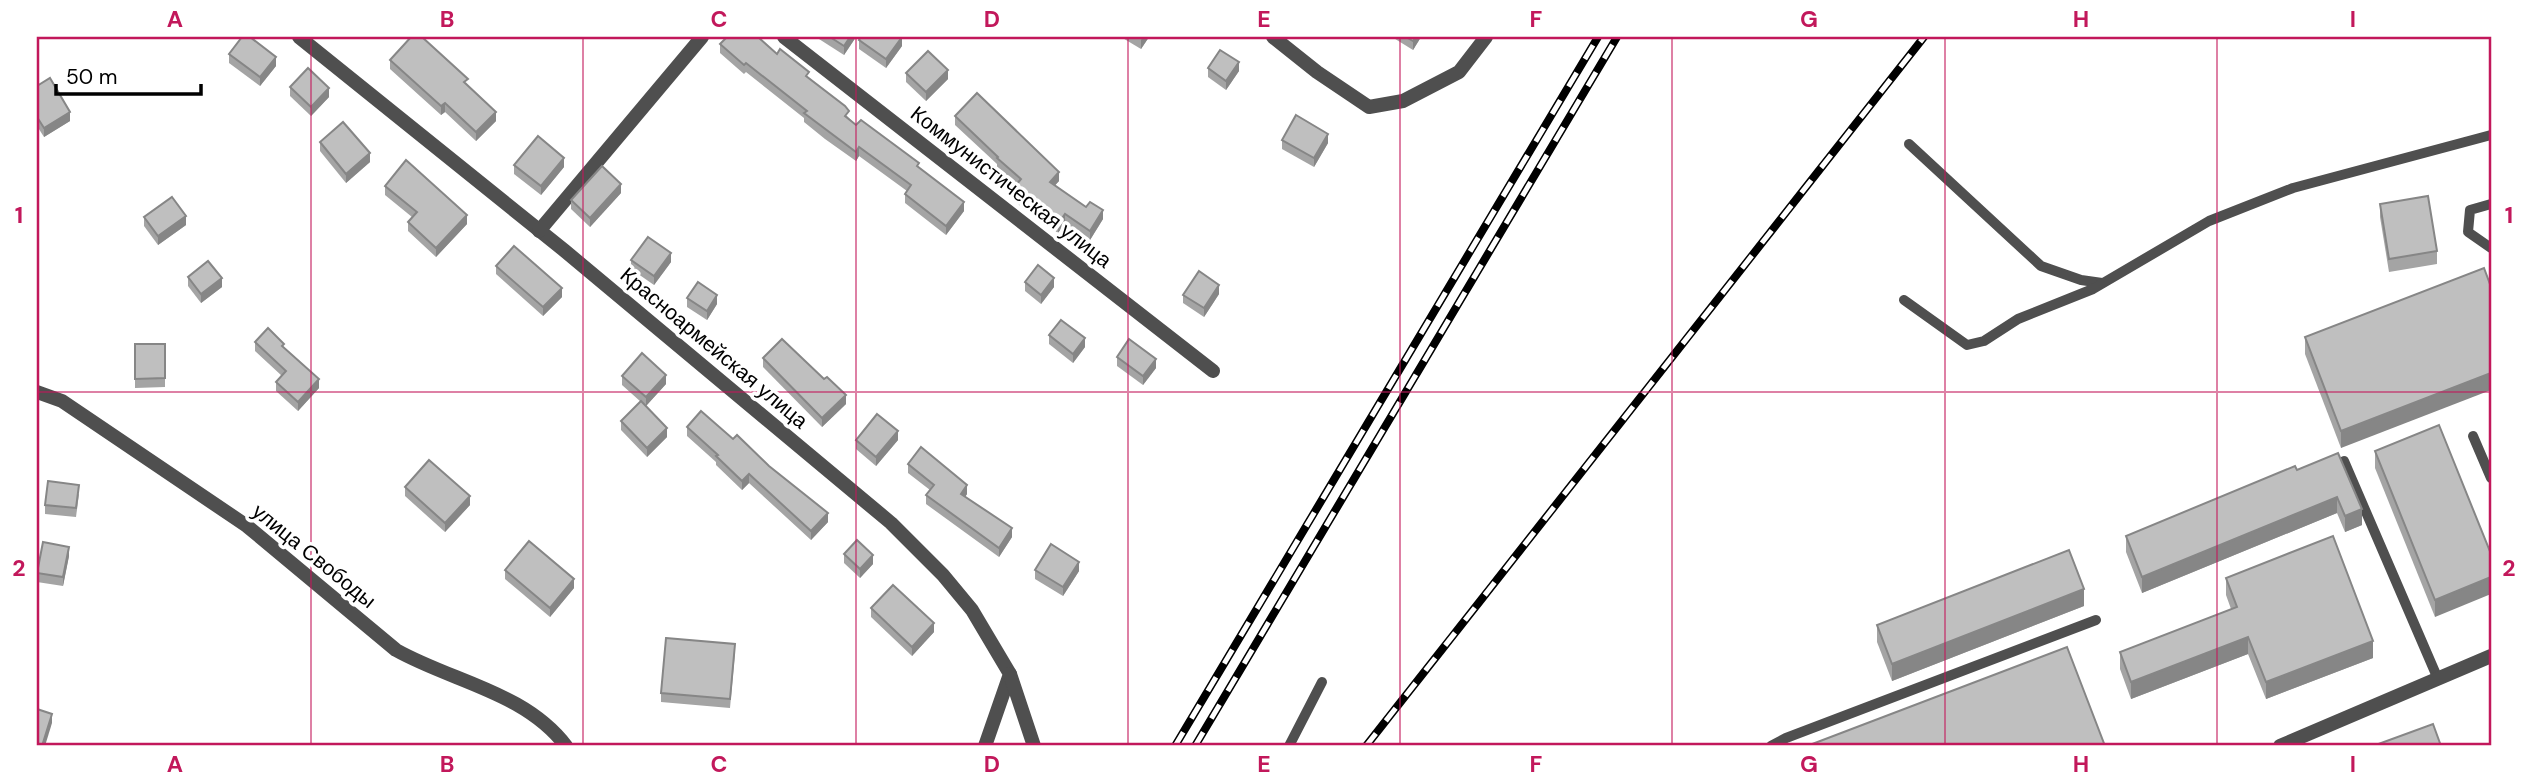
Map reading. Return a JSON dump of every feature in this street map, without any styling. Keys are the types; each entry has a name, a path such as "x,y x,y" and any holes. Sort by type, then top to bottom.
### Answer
{"street":[{"name":"Красноармейская улица","path":"299,37 539,230 891,523 943,575 972,610 1010,674 1034,746"},
{"path":"539,230 702,37"},
{"name":"Коммунистическая улица","path":"784,37 1213,371"},
{"path":"1273,37 1317,72 1369,107 1403,101 1459,72 1486,37"},
{"name":"улица Свободы","path":"37,392 62,401 247,526 396,650 422,665 518,704 542,720 566,746"},
{"path":"2280,746 2491,656"},
{"path":"985,746 1010,674"}],"lane":[{"path":"1904,300 1966,345 1984,341 2018,319 2102,283 2209,221 2293,188 2491,135"},
{"path":"1909,144 2041,266 2081,280 2102,283"},
{"path":"2491,204 2470,210 2468,232 2491,248"},
{"path":"2473,436 2491,478"},
{"path":"2344,461 2438,679"},
{"path":"1771,746 1798,733 2096,620"},
{"path":"1289,746 1322,682"}],"building":[{"path":"242,37 250,37 276,57 260,77 229,54"},
{"path":"411,37 422,37 468,79 464,82 496,112 476,132 445,103 441,106 390,60"},
{"path":"727,37 758,37 777,54 780,49 809,72 806,76 845,106 849,111 845,116 856,125 861,120 919,163 917,166 964,202 946,226 905,194 911,185 859,147 856,152 804,113 807,111 746,63 744,65 720,44"},
{"path":"830,37 850,37 844,46"},
{"path":"861,37 902,37 886,59 859,40"},
{"path":"1220,50 1239,62 1226,81 1208,68"},
{"path":"928,51 948,70 926,92 906,73"},
{"path":"308,68 329,88 311,107 290,87"},
{"path":"50,78 70,112 44,128 37,117 37,86"},
{"path":"977,93 1059,172 1050,182 1086,207 1090,202 1103,210 1090,231 1065,214 1058,224 1012,190 1021,179 955,116"},
{"path":"1296,115 1328,134 1314,158 1282,140"},
{"path":"343,122 370,153 346,174 320,142"},
{"path":"538,136 564,158 541,186 514,165"},
{"path":"406,160 467,215 436,248 408,222 417,212 385,186"},
{"path":"602,166 621,184 590,218 571,200"},
{"path":"2428,196 2437,251 2389,259 2380,204"},
{"path":"172,197 186,216 158,236 144,217"},
{"path":"648,237 671,253 654,276 631,260"},
{"path":"514,246 562,288 543,307 496,266"},
{"path":"208,261 222,278 201,294 188,277"},
{"path":"1038,265 1054,278 1041,295 1025,282"},
{"path":"2484,268 2491,287 2491,373 2341,431 2305,337"},
{"path":"1199,271 1219,285 1204,308 1183,295"},
{"path":"698,282 717,295 707,311 687,298"},
{"path":"1061,320 1085,338 1073,354 1049,335"},
{"path":"268,328 284,344 282,346 319,379 298,402 276,382 286,371 255,342"},
{"path":"782,339 824,379 827,377 846,395 822,418 763,358"},
{"path":"1129,339 1156,359 1143,376 1117,357"},
{"path":"135,344 165,344 165,378 135,379"},
{"path":"642,353 666,375 646,397 622,376"},
{"path":"641,401 667,428 647,448 621,421"},
{"path":"701,411 733,439 737,435 769,466 828,513 811,531 749,474 742,481 687,427"},
{"path":"877,414 898,431 876,457 856,440"},
{"path":"2439,425 2491,554 2491,577 2435,600 2375,451"},
{"path":"921,447 967,485 961,494 1012,528 999,548 926,495 934,485 908,464"},
{"path":"2338,453 2362,509 2345,516 2337,497 2142,577 2126,536 2295,466 2297,470"},
{"path":"429,460 470,496 445,523 405,487"},
{"path":"48,481 79,485 76,508 45,505"},
{"path":"2333,536 2373,641 2266,682 2248,637 2131,682 2120,652 2237,607 2226,578"},
{"path":"857,540 873,555 860,569 844,554"},
{"path":"529,541 574,579 550,608 505,570"},
{"path":"43,542 69,547 63,577 37,573"},
{"path":"1051,544 1079,562 1063,587 1035,570"},
{"path":"2069,550 2084,589 1892,664 1877,625"},
{"path":"893,585 934,623 912,647 871,608"},
{"path":"666,638 735,644 730,699 661,693"},
{"path":"2067,647 2105,746 1807,746"},
{"path":"37,709 52,714 42,746 37,746"},
{"path":"2433,724 2441,746 2373,746"}],"railway":[{"path":"1175,746 1598,37"},
{"path":"1195,746 1617,37"},
{"path":"1366,746 1924,37"}]}
